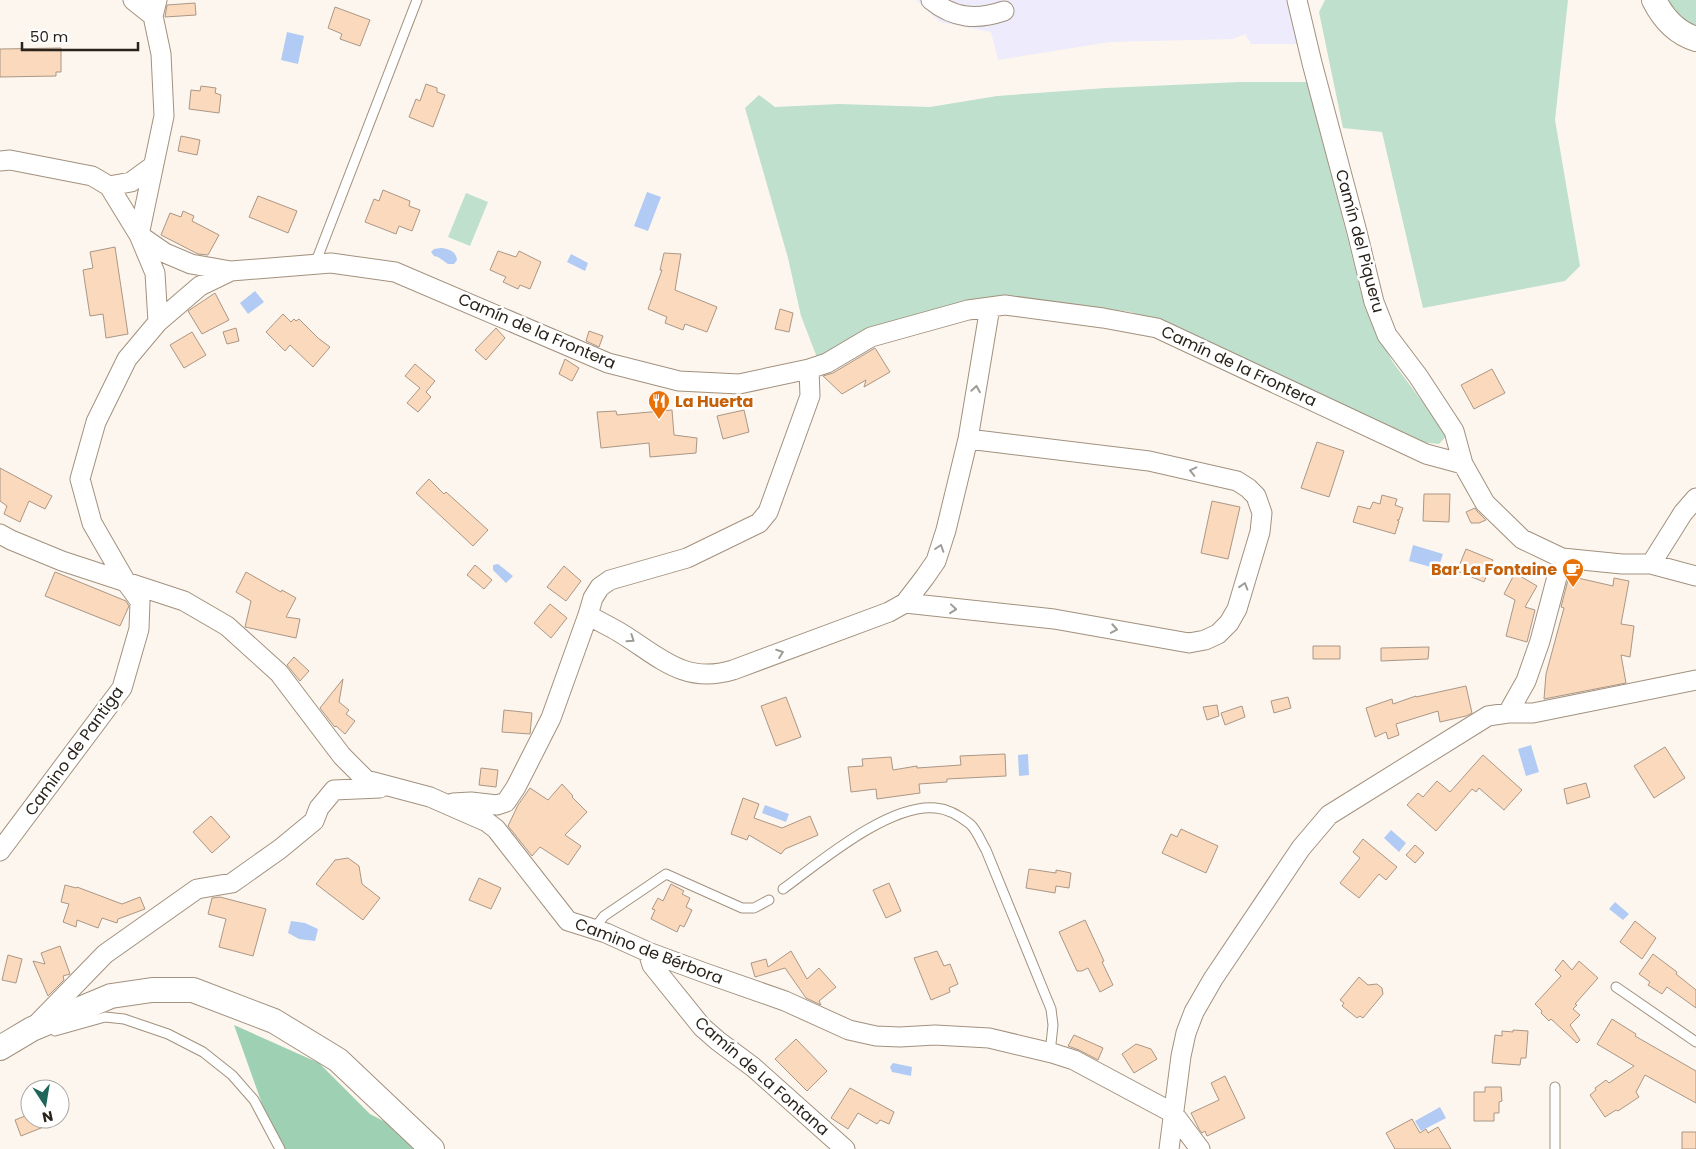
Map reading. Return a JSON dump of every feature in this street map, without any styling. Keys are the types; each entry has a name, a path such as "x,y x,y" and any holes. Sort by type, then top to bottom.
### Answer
{"street":[{"path":"133,0 155,8 161,54 164,116 139,235"},
{"path":"931,0 936,5 953,13 968,17 987,17 1004,11"},
{"name":"Camín del Piqueru","path":"1297,0 1374,302 1387,334 1418,376 1454,431 1462,464 1485,503 1522,540 1562,558 1622,564 1651,564 1696,576"},
{"path":"1654,0 1667,20 1682,33 1696,39"},
{"path":"0,161 10,160 92,176 109,186 139,235 155,273 158,322"},
{"path":"109,186 131,182 153,166"},
{"path":"139,235 165,253 191,264 231,271"},
{"name":"Camín de la Frontera","path":"231,271 331,263 395,272 608,363 679,381 739,384 809,369 827,363 871,337 968,310 1005,306 1103,318 1157,328 1426,454 1462,464"},
{"name":"Camino de Pantiga","path":"0,851 122,688 140,629 140,600 126,582 92,523 80,479 96,422 127,359 158,322 200,286 231,271"},
{"path":"588,615 618,631 665,662 695,674 710,675 734,670 876,618 905,603 936,560 946,530 968,439 990,307"},
{"path":"446,804 471,802 497,805 506,802 516,787 552,718 593,598 600,587 610,580 687,558 759,523 768,512 810,396 809,369"},
{"path":"905,603 1054,619 1189,643 1205,640 1218,634 1229,623 1237,608 1262,522 1262,513 1256,496 1237,481 1148,461 968,439"},
{"path":"1651,564 1683,513 1696,498"},
{"name":"Camino de Bérbora","path":"0,534 62,561 184,600 227,626 279,673 342,756 366,780 430,797 487,822 496,829 568,920 606,933 648,952 785,1001 849,1030 876,1036 935,1035 989,1038 1050,1052 1074,1060 1174,1113 1200,1149"},
{"path":"1508,713 1529,673 1540,641 1562,558"},
{"path":"1169,1149 1180,1056 1194,1012 1213,979 1301,848 1329,815 1488,716 1508,713 1534,713 1696,680"},
{"path":"32,1029 105,954 197,889 232,883 280,849 314,821 319,808 334,790 396,788"},
{"name":"Camín de La Fontana","path":"648,952 652,965 702,1027 753,1067 845,1149"},
{"path":"0,1048 32,1029 111,996 152,990 193,990 274,1021 338,1060 432,1149"}],"lane":[{"path":"315,264 417,0"},
{"path":"783,888 856,835 893,816 921,808 934,808 947,810 962,818 972,825 986,850 1051,1009 1053,1026 1050,1052"},
{"path":"594,929 604,916 666,874 742,908 754,908 769,900"},
{"path":"1616,987 1696,1042"},
{"path":"0,1048 105,1016 124,1019 168,1034 203,1052 232,1075 254,1100 280,1149"},
{"path":"1555,1087 1555,1149"}],"shaded area":[{"path":"916,0 1286,0 1298,44 1251,44 1245,34 1233,39 1110,42 998,60 991,32 940,22"}],"green space":[{"path":"1325,0 1568,0 1555,120 1580,266 1565,281 1423,308 1382,132 1343,128 1319,12"},
{"path":"1654,0 1696,0 1696,39"},
{"path":"1239,82 1312,82 1321,133 1365,308 1392,361 1447,435 1439,444 1420,442 1198,338 1131,312 1020,298 973,300 870,328 818,360 801,316 788,258 745,108 759,95 775,107 839,104 930,107 997,96 1106,88"},
{"path":"466,193 488,202 470,246 448,237"},
{"path":"234,1025 319,1063 370,1114 437,1149 278,1149"}],"water":[{"path":"287,32 304,36 298,64 281,60"},
{"path":"647,192 661,197 648,231 634,226"},
{"path":"441,248 455,254 457,260 454,264 448,264 434,256 431,252 434,249"},
{"path":"571,254 588,263 585,271 567,262"},
{"path":"255,291 264,302 248,314 240,303"},
{"path":"1413,545 1443,554 1438,569 1409,561"},
{"path":"498,564 513,576 506,583 493,570 493,565"},
{"path":"1531,745 1539,772 1526,776 1518,749"},
{"path":"1028,754 1029,775 1019,776 1018,755"},
{"path":"765,805 789,814 786,822 762,813"},
{"path":"1391,830 1406,843 1399,852 1384,838"},
{"path":"1615,902 1629,914 1623,920 1609,909"},
{"path":"291,921 305,923 318,929 315,941 299,939 288,933"},
{"path":"893,1063 912,1067 911,1076 892,1072 890,1067"},
{"path":"1440,1107 1446,1118 1421,1131 1415,1121"}],"building":[{"path":"195,3 196,15 165,17 167,5"},
{"path":"335,7 370,20 360,46 340,39 342,34 328,28"},
{"path":"61,48 61,72 56,72 56,76 0,77 0,49"},
{"path":"426,84 437,88 437,92 445,95 433,127 409,117 416,99 420,101"},
{"path":"201,86 216,88 215,93 221,95 219,113 189,109 191,90 200,91"},
{"path":"181,136 200,140 197,155 178,151"},
{"path":"383,190 410,201 409,206 420,210 412,231 399,226 396,234 365,222 374,199 379,201"},
{"path":"258,196 297,211 288,233 249,217"},
{"path":"183,211 194,216 192,221 219,235 208,255 198,254 161,235 170,213 181,217"},
{"path":"115,247 128,334 106,338 103,314 90,316 83,270 93,268 90,252"},
{"path":"498,251 516,257 519,251 541,262 530,289 520,285 518,289 503,282 506,277 490,270"},
{"path":"664,253 681,254 675,290 717,307 707,332 685,324 683,330 665,323 667,317 648,309 662,270 660,270"},
{"path":"215,293 229,320 202,334 188,311"},
{"path":"780,309 793,313 789,332 775,329"},
{"path":"283,314 291,322 294,319 296,321 299,319 330,347 313,367 290,345 285,351 266,332"},
{"path":"236,328 239,341 227,344 223,332"},
{"path":"496,328 505,338 486,360 475,350"},
{"path":"589,331 603,336 599,347 586,341"},
{"path":"192,332 206,355 184,368 170,345"},
{"path":"875,348 890,372 864,387 866,380 842,394 823,376 833,373"},
{"path":"565,359 579,368 572,381 559,374"},
{"path":"415,364 435,381 426,392 431,397 418,412 407,403 420,388 405,376"},
{"path":"1492,369 1505,393 1474,409 1461,385"},
{"path":"672,410 674,435 697,438 696,453 650,457 649,443 601,448 597,412 616,411 617,415"},
{"path":"744,410 749,432 723,439 717,416"},
{"path":"1317,442 1344,451 1329,497 1301,488"},
{"path":"0,468 52,496 45,509 29,501 20,522 4,514 7,506 0,501"},
{"path":"429,479 444,494 446,492 488,530 473,546 416,493"},
{"path":"1424,494 1450,494 1449,522 1423,521"},
{"path":"1382,495 1397,499 1395,505 1403,508 1399,520 1397,520 1399,521 1395,534 1353,522 1358,506 1370,509 1373,502 1380,504"},
{"path":"1212,501 1240,507 1228,559 1201,553"},
{"path":"1475,508 1486,520 1479,523 1471,523 1466,512"},
{"path":"1466,549 1493,560 1484,582 1457,571"},
{"path":"475,565 492,580 484,589 467,575"},
{"path":"564,566 581,581 566,601 547,587"},
{"path":"55,572 126,601 129,606 120,626 45,596"},
{"path":"246,572 281,592 282,590 296,598 286,617 300,619 296,638 245,627 251,601 236,592"},
{"path":"1515,573 1537,586 1525,607 1535,610 1527,642 1506,636 1515,600 1504,594"},
{"path":"1569,576 1613,586 1614,578 1629,581 1621,624 1634,626 1630,657 1621,655 1626,683 1544,699 1546,674 1564,608 1561,607"},
{"path":"550,604 567,618 551,638 534,623"},
{"path":"1313,646 1340,646 1340,659 1313,659"},
{"path":"1429,647 1428,659 1381,661 1381,648"},
{"path":"294,657 309,671 300,681 287,665"},
{"path":"343,679 339,702 349,710 346,714 355,721 345,734 334,726 320,708"},
{"path":"1466,686 1472,713 1440,722 1438,711 1396,724 1399,735 1388,739 1386,732 1375,737 1366,708 1392,699 1393,704 1416,696"},
{"path":"786,697 801,737 776,746 761,706"},
{"path":"1288,697 1291,708 1274,713 1271,701"},
{"path":"1217,705 1219,716 1207,720 1203,707"},
{"path":"1242,706 1245,717 1225,725 1221,713"},
{"path":"504,710 532,713 530,734 502,732"},
{"path":"1665,747 1685,778 1654,798 1634,766"},
{"path":"1005,754 1006,776 947,779 947,782 919,784 920,793 877,799 876,789 851,792 848,767 863,766 862,759 891,757 893,770 917,766 917,768 961,765 960,756"},
{"path":"1483,755 1522,790 1504,810 1479,788 1476,792 1472,789 1436,831 1407,805 1418,793 1423,797 1437,781 1450,792"},
{"path":"481,768 498,770 496,787 479,785"},
{"path":"1586,783 1590,797 1567,804 1564,789"},
{"path":"562,784 587,812 565,835 581,846 568,865 540,847 532,856 508,826 518,805 530,788 548,800"},
{"path":"743,798 759,804 754,818 782,828 810,816 818,835 785,849 781,854 749,835 747,840 731,834"},
{"path":"211,816 230,837 212,853 193,832"},
{"path":"1181,829 1218,846 1206,873 1162,853 1171,834 1177,837"},
{"path":"1363,839 1397,867 1386,880 1379,874 1359,898 1340,883 1360,858 1353,852"},
{"path":"1415,845 1424,853 1415,863 1406,855"},
{"path":"348,858 359,866 362,884 380,898 363,920 316,884 335,860"},
{"path":"1029,869 1056,873 1056,870 1071,873 1069,888 1056,886 1055,893 1026,888"},
{"path":"479,878 501,888 491,909 469,900"},
{"path":"889,883 901,911 886,918 873,890"},
{"path":"671,884 684,891 682,894 690,898 686,907 692,910 684,927 680,925 677,932 651,919 655,910 652,909 658,898 663,901"},
{"path":"65,885 77,887 122,904 140,897 145,909 118,919 117,923 102,918 98,928 77,920 76,927 63,922 69,904 61,902"},
{"path":"220,897 266,909 253,956 219,947 226,919 208,914 212,898"},
{"path":"1085,920 1113,985 1100,992 1088,968 1077,971 1059,932"},
{"path":"1635,921 1656,938 1642,959 1620,942"},
{"path":"60,946 70,974 63,976 64,980 48,996 33,961 45,964 41,953"},
{"path":"791,951 807,979 819,968 836,987 819,1001 821,1005 806,998 785,968 755,977 751,963 766,959 768,967"},
{"path":"937,951 944,966 950,964 958,984 949,988 950,992 931,1000 914,958"},
{"path":"1653,954 1677,972 1676,974 1696,990 1696,1008 1667,987 1662,994 1648,985 1650,982 1639,974"},
{"path":"8,955 22,959 16,983 2,980"},
{"path":"1563,960 1572,970 1579,961 1598,978 1575,1004 1577,1005 1573,1009 1580,1015 1570,1025 1580,1040 1577,1043 1551,1019 1549,1021 1535,1004 1561,976 1555,970"},
{"path":"1359,977 1368,985 1377,984 1382,988 1383,994 1363,1018 1360,1016 1357,1018 1342,1006 1344,1003 1340,1000"},
{"path":"1612,1019 1636,1034 1635,1036 1696,1071 1696,1103 1645,1075 1636,1092 1639,1097 1605,1117 1590,1095 1596,1090 1595,1088 1606,1080 1609,1083 1634,1066 1597,1044"},
{"path":"1513,1030 1528,1031 1526,1058 1521,1058 1520,1065 1492,1063 1495,1035 1502,1036 1502,1031 1513,1032"},
{"path":"1074,1035 1103,1048 1098,1060 1068,1046"},
{"path":"796,1039 827,1071 807,1091 775,1059"},
{"path":"1136,1044 1151,1049 1157,1059 1134,1073 1122,1054"},
{"path":"1225,1076 1245,1118 1207,1136 1205,1131 1202,1133 1199,1129 1191,1113 1219,1100 1211,1083"},
{"path":"1485,1087 1501,1087 1502,1101 1499,1102 1499,1113 1494,1113 1494,1121 1474,1121 1474,1092 1485,1092"},
{"path":"850,1088 894,1112 889,1124 880,1120 877,1124 858,1113 848,1129 831,1118"},
{"path":"20,1118 20,1129 38,1129 21,1136 15,1120"},
{"path":"1412,1119 1420,1133 1426,1129 1428,1133 1438,1127 1451,1149 1395,1149 1386,1133"},
{"path":"1682,1132 1696,1132 1696,1149 1682,1149"}],"place":[{"name":"La Huerta","path":"659,420"},
{"name":"Bar La Fontaine","path":"1573,588"}]}
